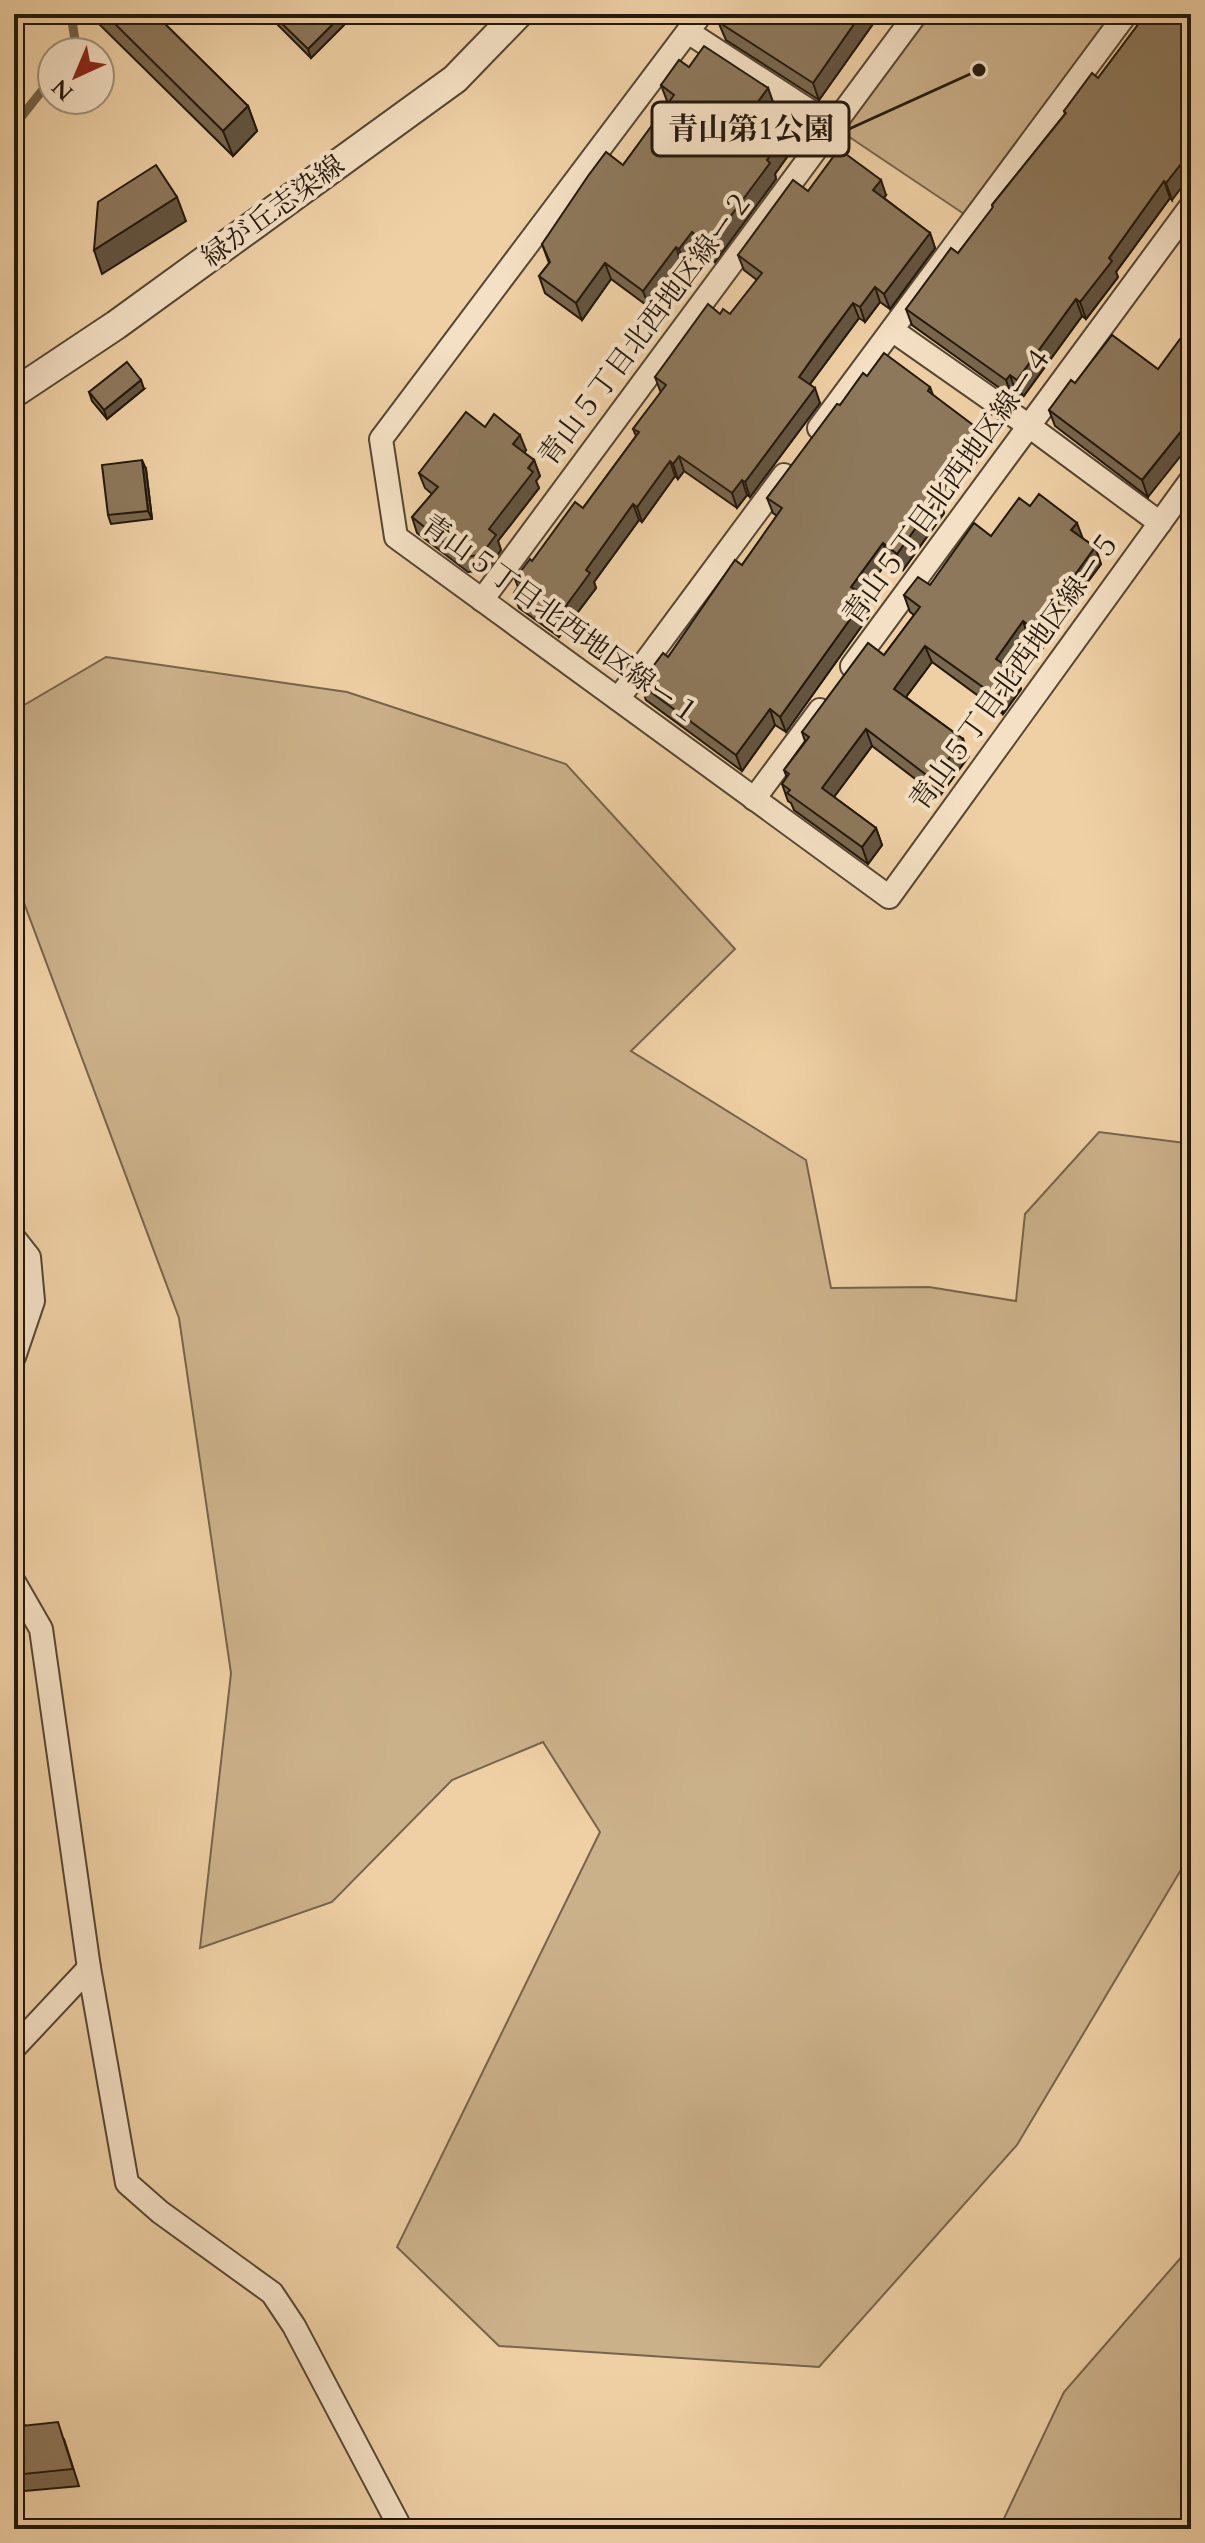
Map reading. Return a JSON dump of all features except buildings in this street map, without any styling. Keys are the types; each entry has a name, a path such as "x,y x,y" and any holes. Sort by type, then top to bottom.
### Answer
{"street":[{"name":"緑が丘志染線","path":"14,393 116,325 455,79 518,14"},
{"name":"青山５丁目北西地区線ー２","path":"482,600 916,14"},
{"path":"618,699 1126,14"},
{"path":"694,23 833,126"},
{"name":"青山５丁目北西地区線ー１","path":"694,23 381,439 396,537 889,897"},
{"name":"青山５丁目北西地区線ー４","path":"754,799 1191,206"},
{"path":"892,330 1160,523"},
{"name":"青山５丁目北西地区線ー５","path":"889,897 1191,480"},
{"path":"14,1238 29,1257 33,1301 14,1357"},
{"path":"14,1582 41,1629 89,1968 127,2183 160,2212 272,2293 294,2326 401,2529"},
{"path":"14,2048 89,1968"}],"shaded area":[{"path":"916,14 1126,14 973,220 833,126"},
{"path":"106,657 347,692 566,764 735,949 631,1051 806,1160 831,1288 929,1287 1016,1301 1025,1214 1099,1132 1185,1143 1191,1140 1191,1853 1017,2145 819,2367 499,2346 397,2247 600,1832 543,1742 452,1780 332,1902 200,1948 231,1673 179,1318 14,876 14,711"},
{"path":"1191,2246 1191,2529 999,2529 1064,2392"}],"waterway":[{"path":"71,14 74,36"},
{"path":"14,126 36,98"}],"place":[{"name":"青山第1公園","path":"979,70"}]}
